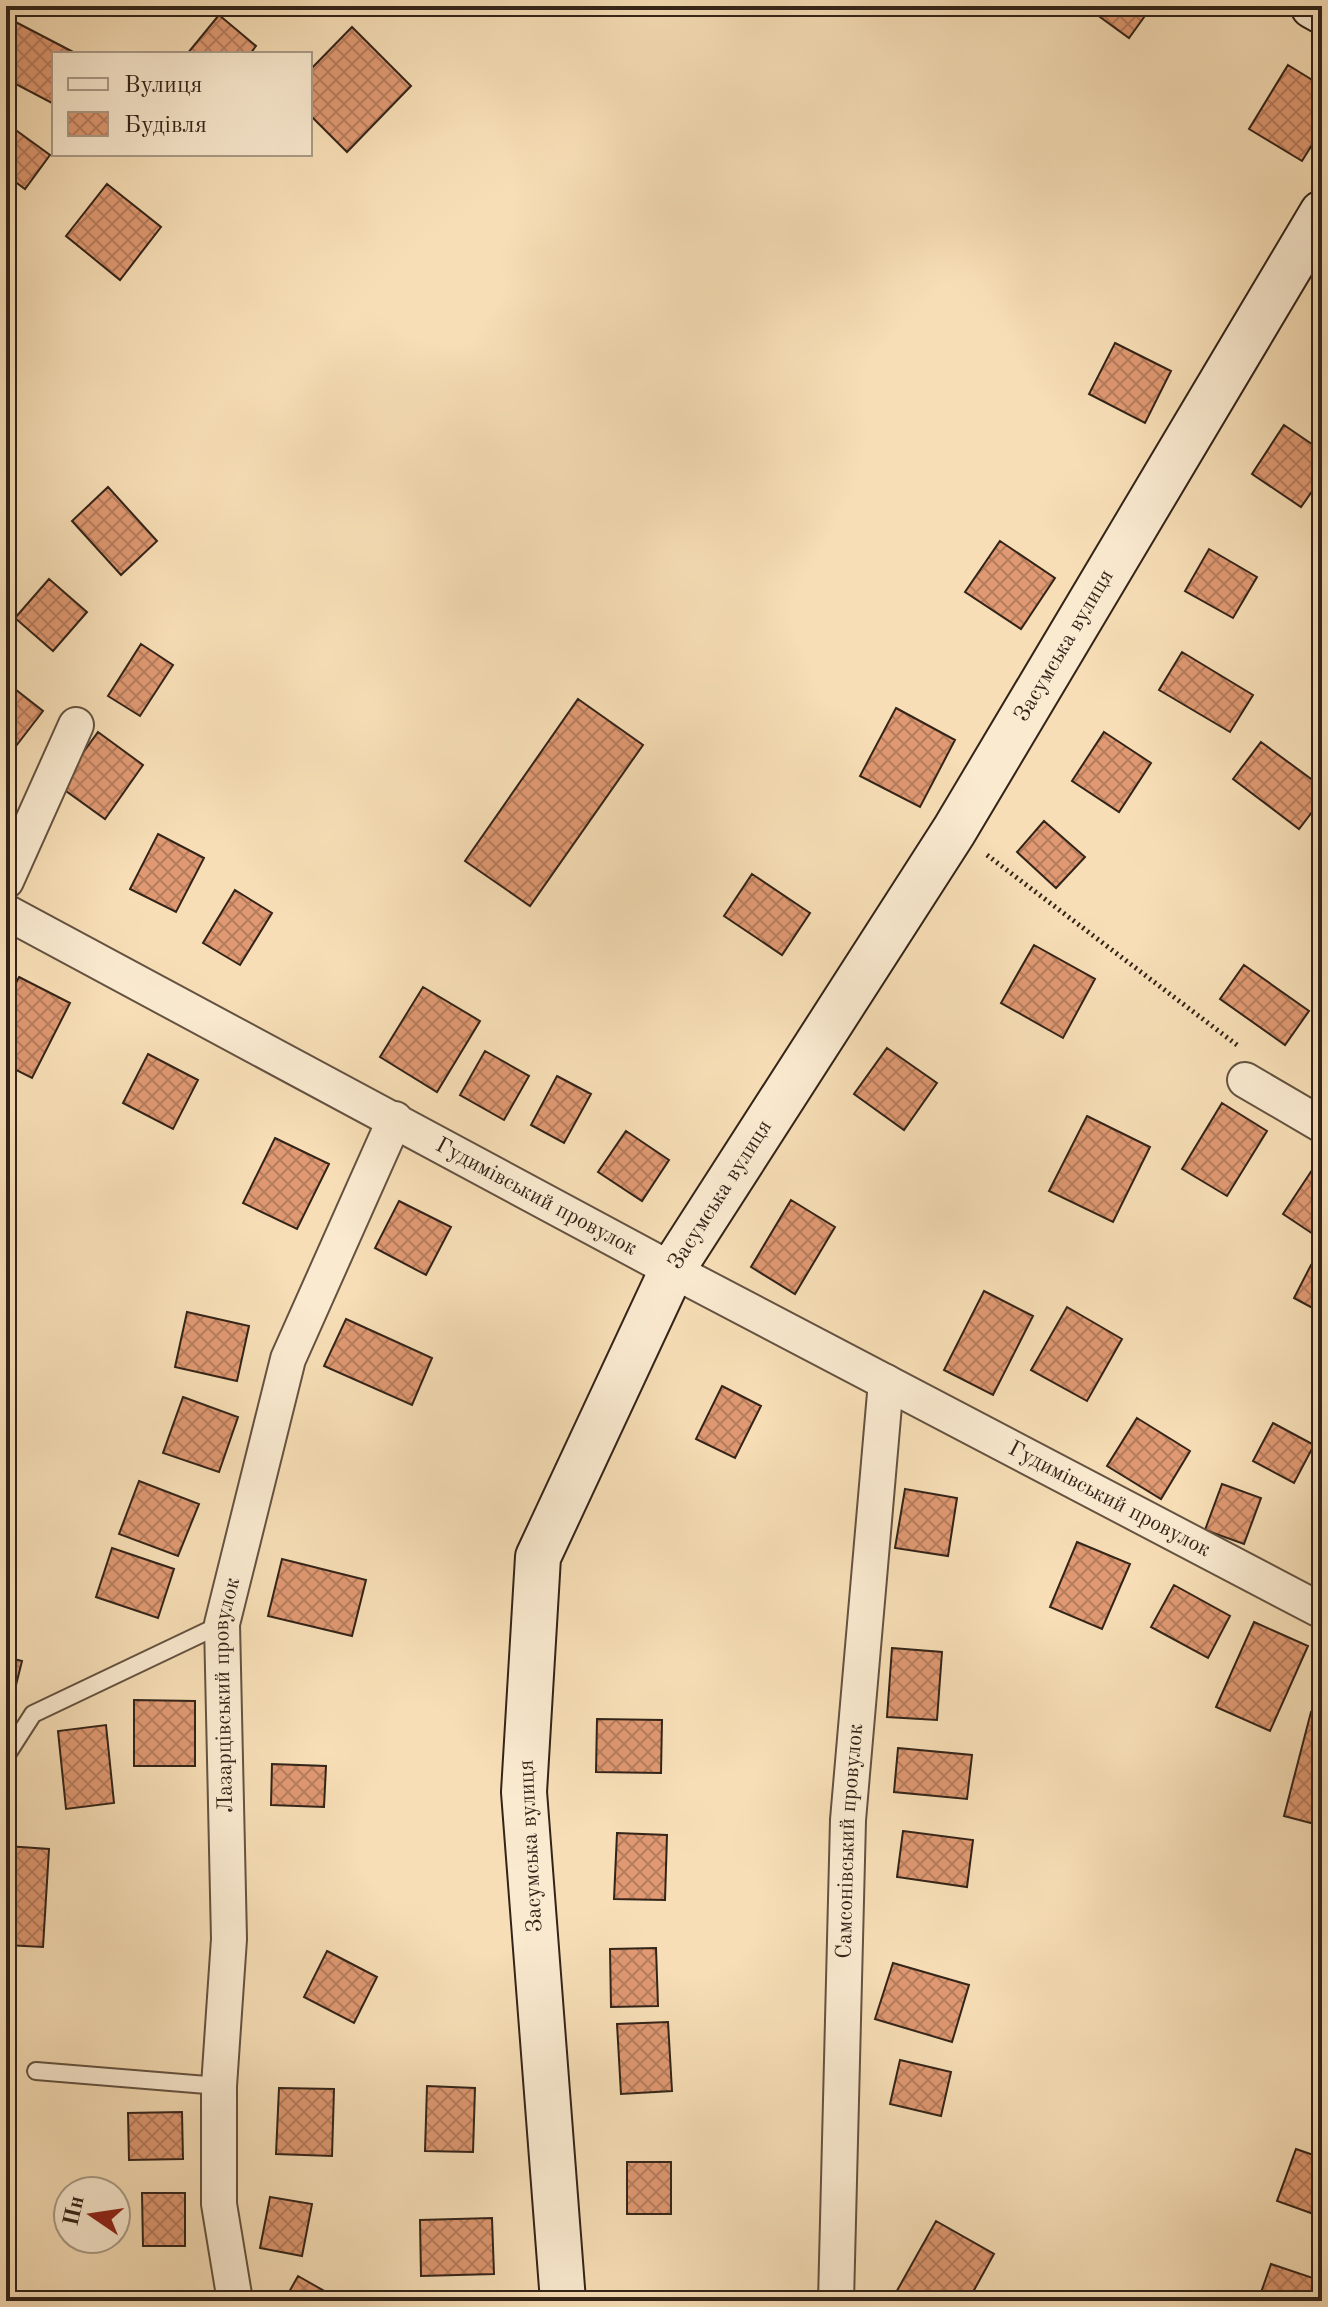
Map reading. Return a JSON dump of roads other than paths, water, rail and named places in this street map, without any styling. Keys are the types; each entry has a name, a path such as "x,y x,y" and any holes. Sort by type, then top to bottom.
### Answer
{"street":[{"path":"1313,6 1322,11"},
{"name":"Засумська вулиця","path":"563,2301 524,1792 538,1557 672,1270 954,831 1322,213"},
{"path":"6,881 76,725"},
{"name":"Гудимівський провулок","path":"6,912 672,1270 1322,1611"},
{"path":"1245,1080 1322,1125"},
{"name":"Лазарцівський провулок","path":"235,2301 219,2204 219,2086 229,1939 222,1624 288,1359 395,1119"},
{"name":"Самсонівський провулок","path":"836,2301 848,1820 886,1382"}],"lane":[{"path":"6,1756 33,1714 222,1624"},
{"path":"36,2071 219,2086"}]}
